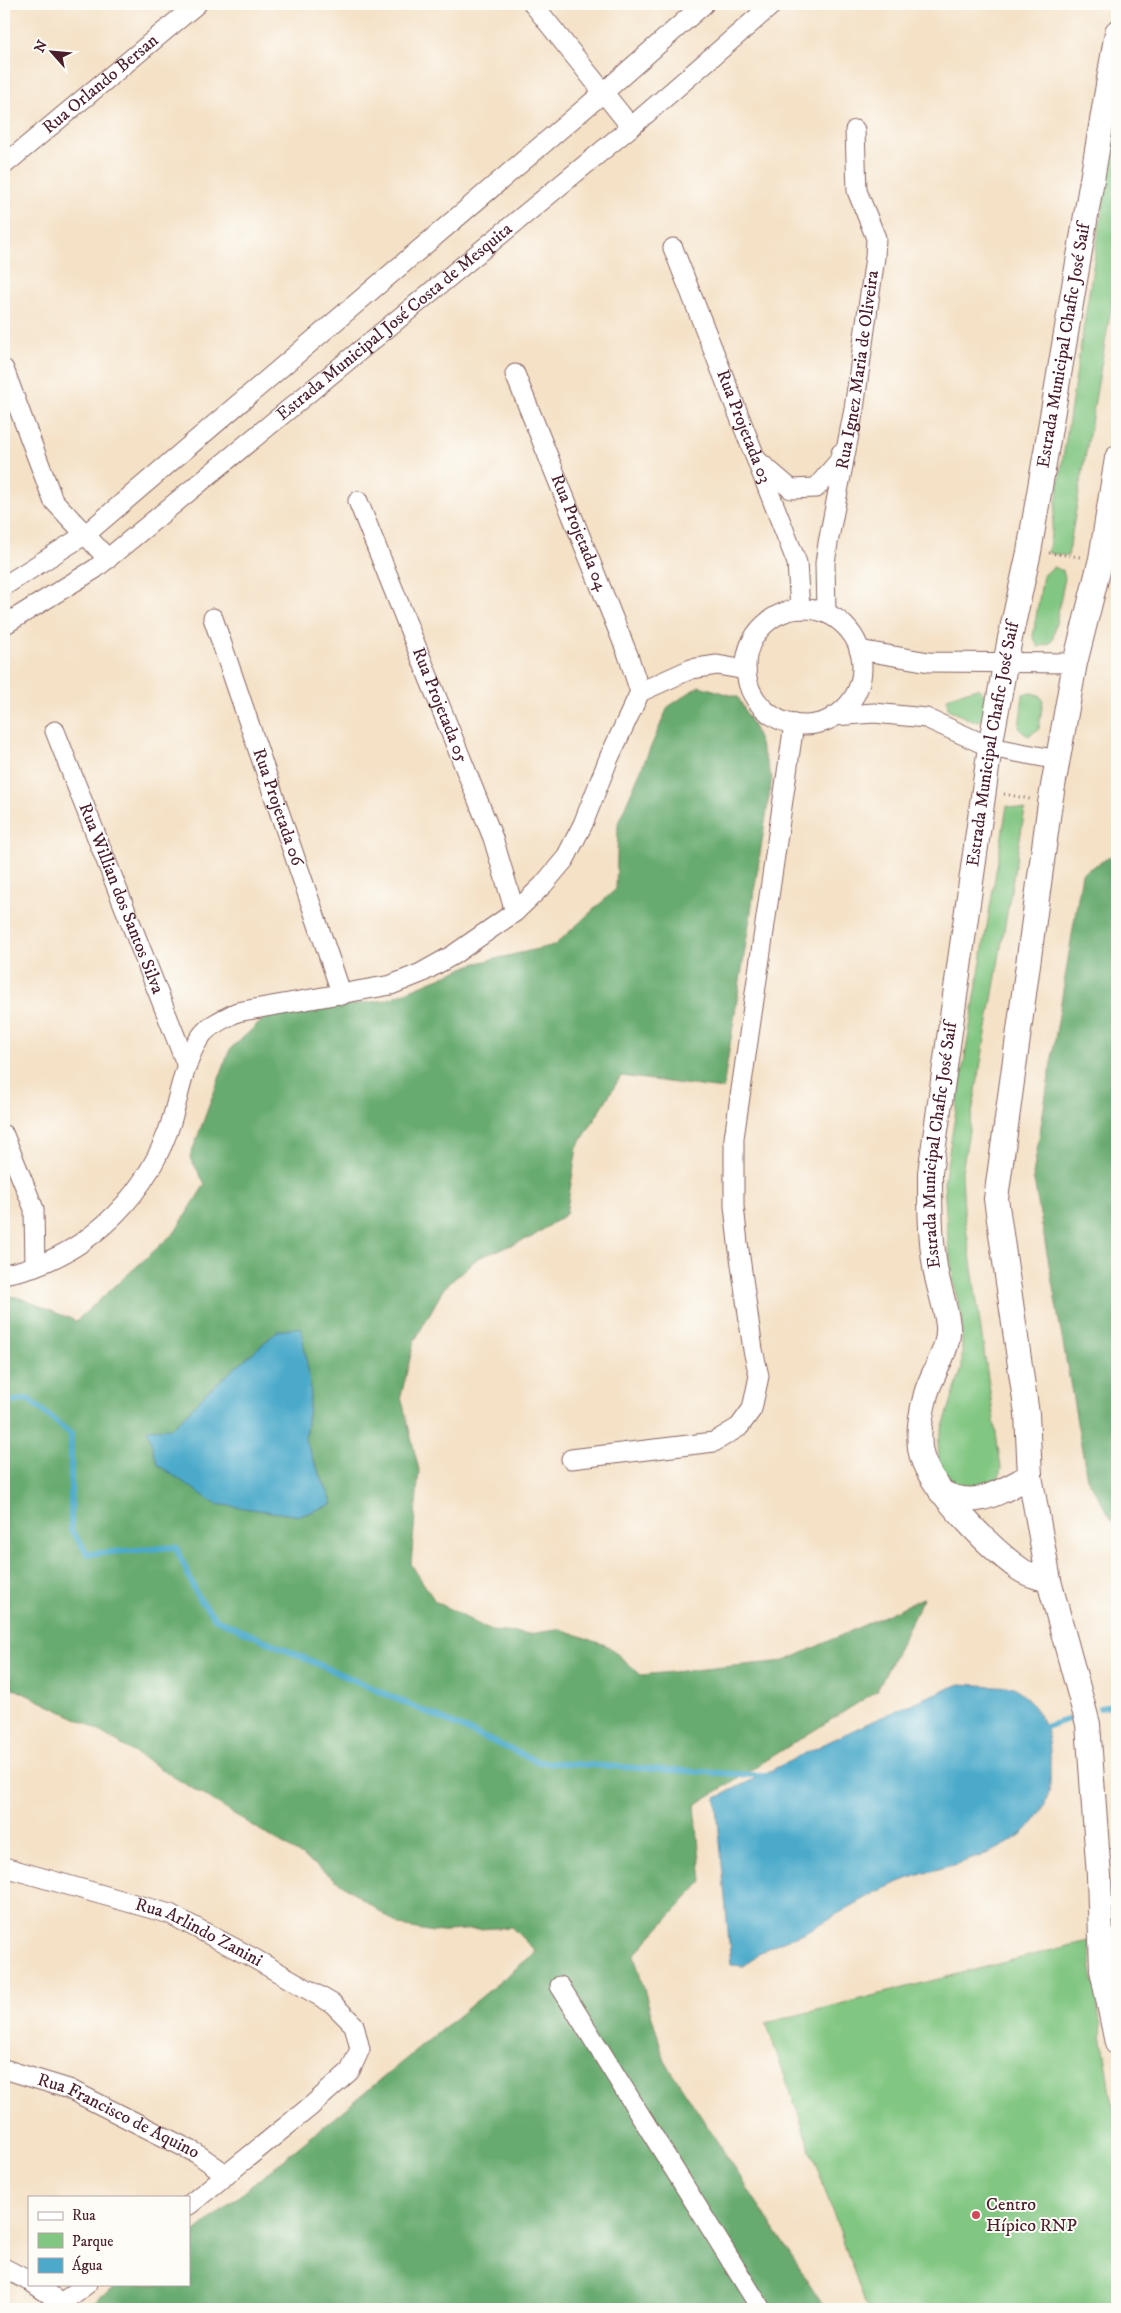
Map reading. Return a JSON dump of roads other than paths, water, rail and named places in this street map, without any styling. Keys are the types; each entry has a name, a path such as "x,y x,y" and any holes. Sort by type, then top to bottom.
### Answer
{"street":[{"name":"Rua Orlando Bersan","path":"4,165 197,4"},
{"path":"532,4 631,127"},
{"path":"4,586 86,534 604,92 704,4"},
{"name":"Estrada Municipal José Costa de Mesquita","path":"4,625 96,569 631,127 773,4"},
{"name":"Estrada Municipal Chafic José Saif","path":"1049,1580 1022,1571 956,1509 930,1476 921,1456 919,1439 926,1394 938,1368 948,1328 935,1268 930,1225 930,1173 990,747 1029,552 1117,32"},
{"name":"Rua Ignez Maria de Oliveira","path":"826,613 826,556 854,409 875,257 876,238 857,191 855,130"},
{"name":"Rua Projetada 03","path":"673,248 797,563 800,609"},
{"path":"4,370 53,500 108,559"},
{"name":"Rua Projetada 04","path":"515,374 628,655 640,692"},
{"path":"756,460 791,489 816,488 839,461 854,409"},
{"path":"1117,458 1101,559 1075,663 1050,802 996,1199 1027,1414 1030,1476 1049,1580 1088,1724 1099,1876 1102,1970 1117,2043"},
{"name":"Rua Projetada 05","path":"358,501 492,838 515,912"},
{"path":"834,716 850,701 860,680 862,666 859,650 847,628 826,613 800,609 775,616 756,633 748,651 746,670 750,689 760,706 775,718 794,724 814,724 834,716 874,713 926,718 990,747 1058,760"},
{"name":"Rua Projetada 06","path":"213,618 342,995"},
{"path":"859,650 929,662 1006,661 1075,663"},
{"path":"4,1274 34,1266 57,1256 92,1234 134,1194 159,1152 180,1093 186,1066 202,1034 237,1012 391,985 422,973 453,955 515,912 565,859 583,824 609,758 640,692 691,669 717,665 746,670"},
{"path":"571,1460 714,1442 739,1427 752,1409 759,1376 753,1350 734,1206 734,1138 794,724"},
{"name":"Rua Willian dos Santos Silva","path":"55,730 186,1066"},
{"path":"4,1135 34,1209 34,1266"},
{"path":"942,1492 964,1501 979,1499 988,1497 1030,1476"},
{"name":"Rua Arlindo Zanini","path":"4,1867 170,1914 254,1958 333,2004 354,2025 360,2050 350,2071 227,2175"},
{"path":"560,1986 761,2309"},
{"name":"Rua Francisco de Aquino","path":"4,2068 69,2089 196,2153 227,2175"},
{"path":"190,2204 227,2175"},
{"path":"4,2268 28,2280"},
{"path":"36,2286 58,2306 84,2286"}],"water":[{"path":"301,1327 311,1389 305,1440 333,1504 300,1516 216,1504 158,1465 147,1429 172,1428 208,1391 278,1331"},
{"path":"960,1684 1015,1687 1038,1713 1047,1732 1049,1742 1050,1781 1048,1796 1038,1816 1025,1831 989,1853 895,1884 871,1895 808,1931 768,1948 744,1966 731,1965 716,1798 867,1724"}],"waterway":[{"path":"4,1403 28,1399 71,1434 71,1530 88,1554 176,1547 198,1597 216,1619 539,1762 768,1776"},
{"path":"1100,1708 1117,1705"},
{"path":"1039,1729 1069,1719"}],"place":[{"name":"Centro Hípico RNP","path":"976,2215"}]}
